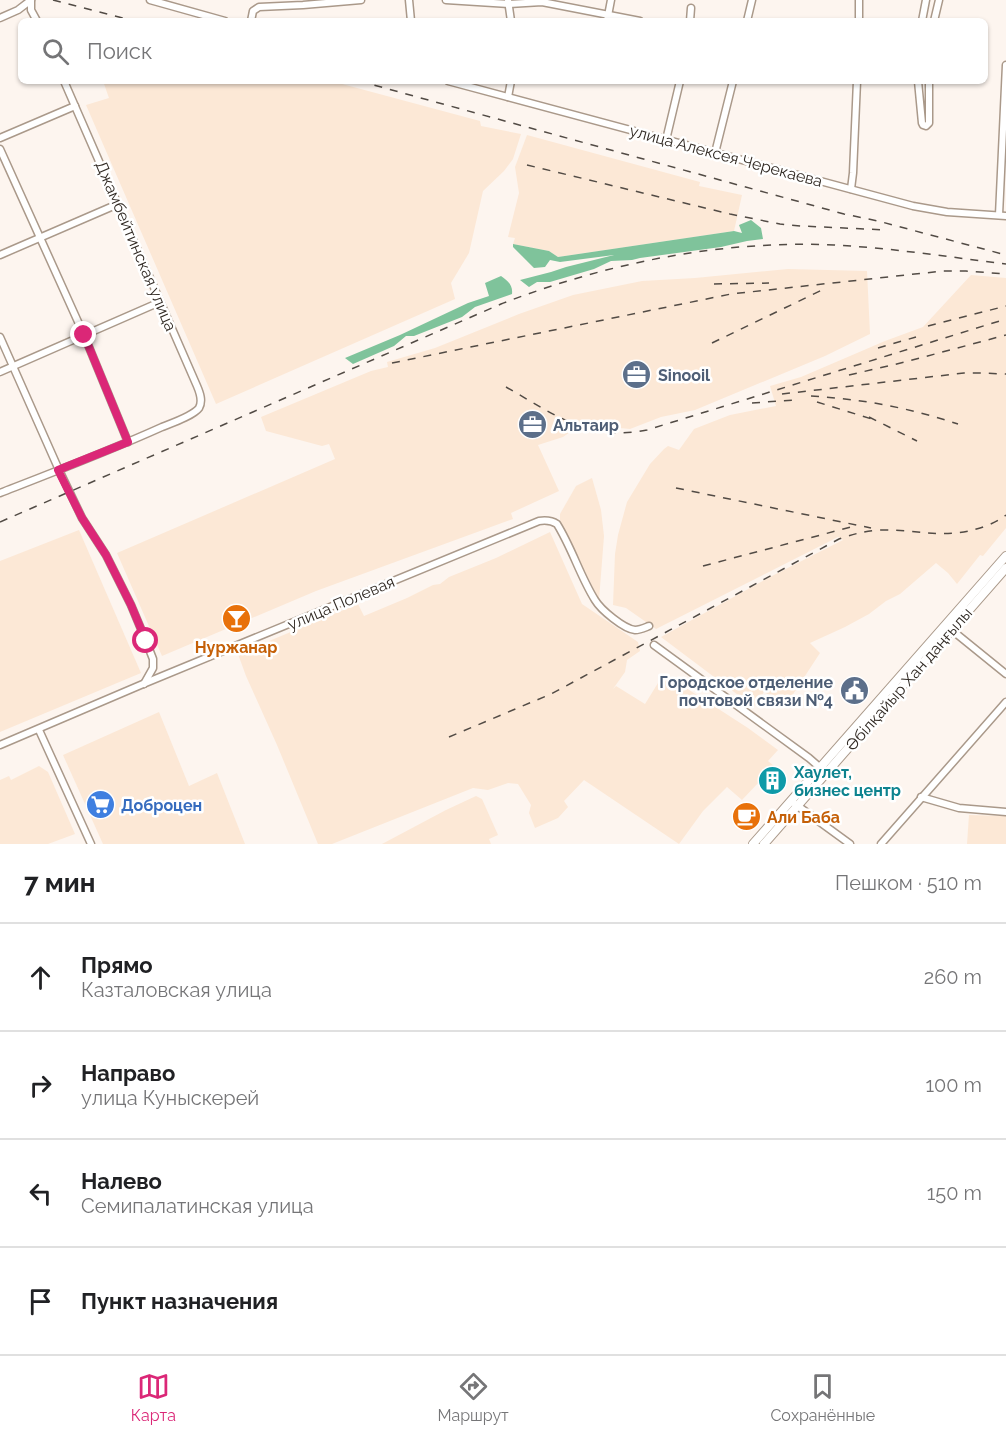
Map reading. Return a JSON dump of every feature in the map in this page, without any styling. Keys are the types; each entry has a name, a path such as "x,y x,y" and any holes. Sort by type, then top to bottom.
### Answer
{"main road":[{"name":"Әбілқайыр Хан даңғылы","path":"764,844 795,803 948,627 1006,556"},
{"name":"Әбілқайыр Хан даңғылы","path":"948,627 1006,568"},
{"name":"Әбілқайыр Хан даңғылы","path":"753,844 795,803"}],"street":[{"path":"0,18 18,10 31,0"},
{"path":"31,0 31,10 35,18"},
{"path":"252,18 253,11 259,7 361,0"},
{"path":"409,0 411,18"},
{"path":"446,0 542,2 608,18 612,0"},
{"path":"748,18 752,0"},
{"path":"859,0 859,18"},
{"path":"923,18 926,0"},
{"path":"935,18 939,0"},
{"path":"154,1 214,18"},
{"path":"508,2 511,18"},
{"path":"690,18 691,8"},
{"path":"1003,215 1006,65"},
{"name":"Джамбейтинская улица","path":"65,84 200,394 200,407 195,412 128,442"},
{"name":"улица Алексея Черекаева","path":"459,84 928,209 967,214 1003,215"},
{"path":"508,97 510,84"},
{"path":"666,140 679,84"},
{"path":"715,153 732,84"},
{"path":"851,189 857,84"},
{"path":"918,84 922,123 926,126 929,123 929,84"},
{"path":"0,138 75,106"},
{"path":"0,149 84,335 128,442 0,493"},
{"path":"0,255 118,204"},
{"path":"0,372 160,302"},
{"path":"0,337 58,470 82,518 106,555 146,641 153,659 153,668 143,684"},
{"name":"улица Полевая","path":"39,730 143,684 539,520 553,521 557,524 595,601 607,613 633,630 649,626"},
{"path":"948,627 1006,674"},
{"path":"654,645 823,770"},
{"path":"881,844 1006,702"},
{"path":"0,745 39,730 91,844"},
{"path":"921,797 959,808 1006,812"},
{"path":"795,803 850,844"}],"shaded area":[{"path":"104,84 342,84 480,121 481,126 521,134 513,159 483,191 469,253 451,283 455,299 216,404 86,105 109,98"},
{"path":"527,135 700,182 699,186 742,195 734,231 558,257 549,251 513,244 515,238 508,237 519,193 515,167"},
{"path":"788,269 867,271 870,334 825,356 695,410 661,417 630,429 584,422 563,437 538,445 559,491 511,513 513,519 316,591 162,656 117,553 335,459 329,444 322,446 266,431 261,417 371,371 388,367 387,362 435,348 573,295 642,281"},
{"path":"971,275 1006,278 1006,528 957,584 936,563 900,594 869,614 810,643 820,653 786,705 764,692 754,707 661,637 843,540 838,537 656,629 626,608 613,605 615,554 627,502 650,464 664,449 668,446 679,450 694,429 730,415 776,406 770,386 801,377 923,327"},
{"path":"592,478 601,510 604,536 599,600 560,520 560,514 576,486"},
{"path":"79,530 141,673 0,732 0,561"},
{"path":"550,532 582,604 638,642 640,651 627,660 625,672 613,689 616,686 645,704 658,683 662,686 669,677 778,750 768,761 774,766 742,800 727,787 703,811 679,844 584,780 564,801 568,807 558,818 535,828 529,813 531,805 518,784 508,783 488,790 473,788 332,844 318,844 238,654 358,604 364,616 440,584 449,577"},
{"path":"159,712 189,786 217,773 245,844 103,844 63,755"},
{"path":"39,766 48,772 75,834 48,844 0,844 0,780 9,776 11,780"},
{"path":"476,796 482,799 498,835 489,839 491,844 382,844 446,810"},
{"path":"969,815 1006,816 1006,844 967,844"}],"green space":[{"path":"751,220 761,228 763,239 632,260 611,261 594,269 550,282 537,282 529,287 520,280 614,255 560,262 550,260 545,267 534,268 513,247 513,244 549,251 558,257 734,231 742,233 739,225"},
{"path":"501,276 510,284 512,294 475,307 462,317 414,336 406,336 394,346 353,364 345,358 468,303 489,296 485,283"}],"railway":[{"path":"53,0 122,18"},
{"path":"370,84 844,214 1006,255"},
{"path":"527,165 780,224 886,230"},
{"path":"0,522 501,304 541,289 623,266 706,251 791,244 877,248 1006,264"},
{"path":"392,363 731,294 943,271 1006,274"},
{"path":"714,284 769,283"},
{"path":"712,343 822,290"},
{"path":"928,326 1006,306"},
{"path":"506,387 555,415 581,426 614,433 647,430 1006,319"},
{"path":"849,375 1006,335"},
{"path":"878,348 916,337"},
{"path":"782,394 964,373 1006,374"},
{"path":"811,396 879,404 958,424"},
{"path":"752,403 794,400"},
{"path":"817,402 875,420"},
{"path":"869,417 917,441"},
{"path":"676,488 871,528"},
{"path":"449,737 551,694 839,539 880,530 957,533 986,526 1006,515"},
{"path":"703,566 851,527"}],"place":[{"name":"Sinooil","path":"637,375"},
{"name":"Альтаир","path":"532,425"},
{"name":"Нуржанар","path":"236,619"},
{"name":"Городское отделение почтовой связи №4","path":"854,691"},
{"name":"Хаулет, бизнес центр","path":"773,781"},
{"name":"Доброцен","path":"100,805"},
{"name":"Али Баба","path":"746,817"}],"route":[{"path":"84,335 128,442 58,470 82,518 106,555 146,641"}]}
